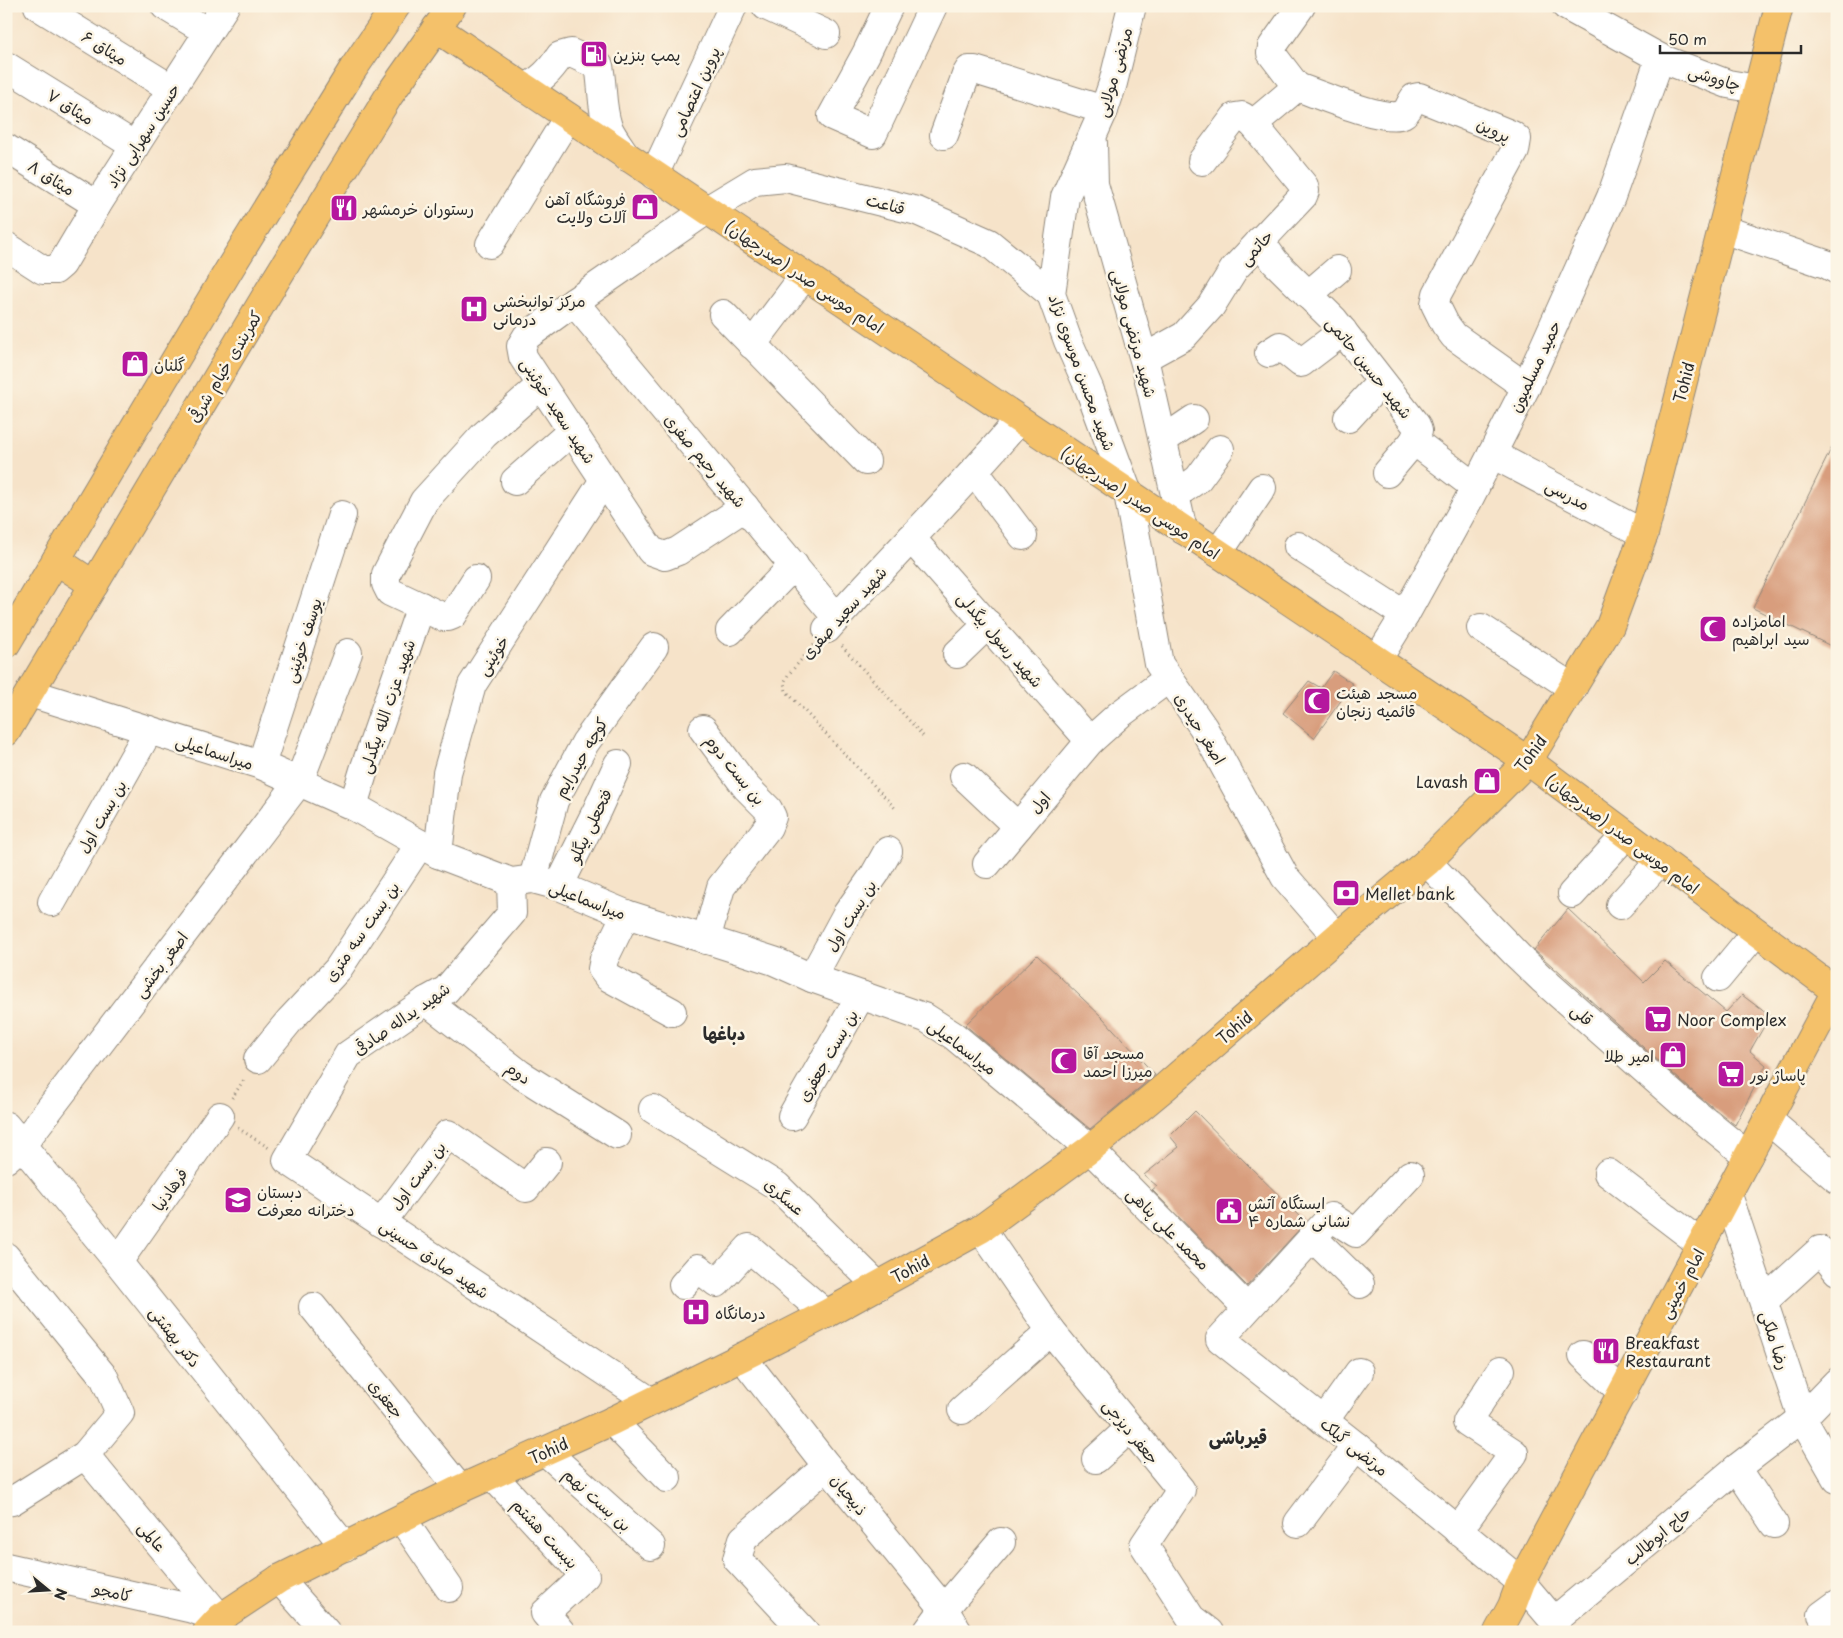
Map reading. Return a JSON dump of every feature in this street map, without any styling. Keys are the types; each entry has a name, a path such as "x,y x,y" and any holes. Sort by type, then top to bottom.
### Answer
{"main road":[{"path":"6,644 235,260 353,69 396,6"},
{"name":"کمربندی خیام شرقی","path":"6,732 269,291 390,94 452,6"},
{"name":"Tohid","path":"214,1625 279,1579 460,1489 493,1476 612,1421 742,1357 826,1314 981,1229 1090,1149 1165,1087 1337,937 1427,862 1528,761 1610,626 1644,534 1778,6"},
{"name":"(صدرجهان) امام موسی صدر","path":"436,28 1528,761 1836,991"},
{"path":"56,560 94,585"},
{"name":"امام خمینی","path":"1498,1632 1512,1606 1521,1582 1836,991"}],"street":[{"name":"میثاق ۶","path":"38,6 172,89"},
{"path":"165,6 208,32"},
{"name":"حسین سهرابی نژاد","path":"6,246 44,270 55,270 62,264 97,205 225,6"},
{"name":"پروین اعتصامی","path":"654,175 733,6"},
{"path":"766,6 826,34"},
{"path":"889,6 866,54 832,116 872,134 933,6"},
{"name":"مرتضی مولایی","path":"1092,137 1113,83 1132,6"},
{"path":"1202,160 1235,117 1242,116 1253,124 1297,87 1271,52 1272,47 1301,6"},
{"name":"چاووشی","path":"1566,6 1608,15 1660,58 1728,84 1758,88"},
{"path":"525,88 537,82 551,70 560,56 571,53 599,66 602,79 601,94 608,128 627,157"},
{"name":"حمید مسلمیون","path":"1377,660 1405,615 1475,487 1526,387 1611,197 1660,58"},
{"name":"میثاق ۷","path":"6,66 135,146"},
{"path":"944,135 969,70 975,70 1104,110"},
{"name":"پروین","path":"1297,87 1361,110 1384,116 1405,113 1414,98 1419,98 1512,135 1517,139 1514,151 1437,294 1435,304 1445,324 1454,336 1526,387"},
{"path":"490,244 568,117"},
{"name":"حاتمی","path":"1144,358 1184,336 1211,306 1234,270 1303,196 1304,186 1253,124"},
{"name":"شهید محسن موسوی نژاد","path":"1092,137 1065,197 1051,294 1128,492"},
{"name":"شهید مرتضی مولایی","path":"1092,137 1094,184 1144,358 1183,530"},
{"name":"میثاق ۸","path":"6,148 97,205"},
{"name":"قناعت","path":"707,210 755,181 786,178 917,211 989,243 1051,294"},
{"name":"شهید سعید خوئینی","path":"707,210 527,336 521,346 523,357 651,551 665,556 678,551 745,507"},
{"path":"1722,229 1826,264 1837,270"},
{"name":"شهید حسین حاتمی","path":"1260,242 1275,262 1343,331 1416,425 1418,431 1414,441 1475,487"},
{"path":"1308,295 1337,270"},
{"path":"752,345 804,276"},
{"name":"شهید رحیم صفری","path":"574,302 794,565 832,623"},
{"path":"723,314 866,461"},
{"path":"1270,353 1280,346 1301,362 1343,331"},
{"path":"1348,418 1381,382"},
{"path":"476,580 453,615 443,617 390,592 386,584 386,574 424,501 484,435 541,385"},
{"path":"1163,440 1194,419"},
{"name":"شهید سعید صفری","path":"832,623 975,472 1020,420"},
{"path":"515,481 572,431"},
{"path":"1387,473 1414,441"},
{"path":"1175,495 1198,478 1220,449"},
{"name":"مدرسی","path":"1492,454 1644,534"},
{"path":"975,472 1023,536"},
{"name":"خوئینی","path":"429,849 447,773 472,685 604,480"},
{"path":"1218,553 1262,488"},
{"name":"اصغر حیدری","path":"1128,492 1159,664 1203,726 1285,877 1337,937"},
{"name":"یوسف خوئینی","path":"261,765 342,515"},
{"name":"شهید رسول بیگدلی","path":"911,538 1090,740"},
{"path":"1298,546 1405,615"},
{"path":"730,631 794,565"},
{"name":"شهید عزت الله بیگدلی","path":"354,806 364,770 421,606"},
{"path":"957,654 988,624"},
{"path":"1481,628 1573,688"},
{"name":"کوچه حیدرایم","path":"534,882 554,801 585,742 654,647"},
{"name":"اصغر بخشی","path":"11,1143 299,782 348,654"},
{"name":"اول","path":"987,864 1090,740 1119,715 1169,678"},
{"name":"میراسماعیلی","path":"30,692 261,765 354,806 429,849 774,961 812,978 926,1018 954,1036 1090,1149"},
{"name":"بن بست دوم","path":"703,728 746,787 768,809 772,817 768,827 721,888 706,940"},
{"name":"بن بست اول","path":"52,902 149,730"},
{"name":"فتحعلی بیگلو","path":"534,882 597,810 618,764"},
{"path":"964,776 1018,827"},
{"path":"1572,894 1626,834"},
{"name":"بن بست سه متری","path":"258,1059 290,1020 338,969 429,849"},
{"name":"بن بست اول","path":"812,978 846,915 875,874 888,851"},
{"path":"1620,905 1660,860"},
{"name":"قلی","path":"1427,862 1542,979 1680,1101 1748,1156"},
{"name":"شهید یداله صادقی","path":"287,1160 348,1055 426,1001 446,990 512,912 534,882"},
{"path":"626,914 604,959 602,969 608,977 672,1012"},
{"path":"1718,978 1756,932"},
{"name":"بن بست جعفری","path":"792,1116 861,995"},
{"name":"دوم","path":"426,1001 520,1074 617,1134"},
{"name":"عسگری","path":"653,1108 777,1186 878,1286"},
{"name":"فرهادنیا","path":"118,1262 220,1116"},
{"path":"1767,1119 1837,1179"},
{"name":"بن بست اول","path":"381,1223 448,1134 526,1188 547,1162"},
{"name":"دکتر بهشتی","path":"11,1143 118,1262 344,1547"},
{"name":"محمد علی پناهی","path":"1090,1149 1247,1308"},
{"name":"شهید صادق حسینی","path":"287,1160 650,1401"},
{"path":"1608,1173 1701,1244"},
{"path":"1247,1308 1331,1217 1356,1233 1410,1175"},
{"name":"رضا ملکی","path":"1728,1195 1802,1418 1837,1479"},
{"name":"جعفر دیزجی","path":"981,1229 1051,1331 1181,1490 1144,1545 1191,1618 1209,1632"},
{"path":"1312,1237 1360,1284"},
{"path":"683,1285 698,1268 717,1283 749,1248 826,1314"},
{"path":"1764,1302 1820,1250 1837,1271"},
{"path":"6,1258 104,1377 120,1412 85,1455 12,1501 6,1498"},
{"name":"جعفری","path":"313,1307 460,1489"},
{"name":"مرتضی گیلک","path":"1247,1308 1220,1339 1356,1446 1521,1582"},
{"path":"962,1410 1051,1331"},
{"path":"1582,1354 1623,1393"},
{"name":"ذبیحیان","path":"742,1357 827,1466 944,1609 958,1632"},
{"path":"1458,1531 1514,1454 1467,1422 1501,1370"},
{"path":"1324,1421 1359,1372"},
{"name":"حاج ابوطالب","path":"1521,1582 1559,1627 1737,1468 1802,1418 1837,1382"},
{"path":"612,1421 667,1478"},
{"path":"1096,1459 1130,1428"},
{"path":"1298,1523 1356,1446"},
{"name":"بن بست نهم","path":"545,1451 651,1546"},
{"name":"عالمی","path":"85,1455 214,1625"},
{"path":"805,1632 737,1559 743,1539 827,1466"},
{"path":"1737,1468 1774,1524"},
{"name":"بنبست هشتم","path":"493,1476 585,1576 544,1613 562,1632"},
{"path":"402,1519 448,1588"},
{"path":"927,1632 1001,1542"},
{"name":"کامجو","path":"6,1567 188,1608 214,1625"},
{"path":"279,1579 326,1632"}],"path":[{"path":"832,623 924,737"},
{"name":"شهید سعید صفری","path":"832,623 788,675 784,683 786,691 895,808"},
{"path":"258,1059 220,1116 287,1160"}],"building":[{"name":"امامزاده سید ابراهیم","path":"1837,437 1837,649 1753,608"},
{"name":"مسجد هیئت قائمیه زنجان","path":"1333,671 1353,684 1314,738 1283,713 1309,681 1321,688"},
{"name":"Noor Complex","path":"1568,909 1644,982 1665,961 1726,1012 1742,995 1770,1016 1750,1051 1766,1065 1735,1125 1690,1089 1534,950"},
{"name":"مسجد آقا میرزا احمد","path":"1037,955 1103,1018 1155,1075 1090,1129 965,1025"},
{"name":"ایستگاه آتش نشانی شماره ۴","path":"1195,1111 1306,1222 1247,1286 1152,1190 1157,1186 1144,1175 1179,1147 1170,1136"}],"place":[{"name":"پمپ بنزین","path":"594,54"},
{"name":"فروشگاه آهن آلات ولایت","path":"645,207"},
{"name":"رستوران خرمشهر","path":"344,208"},
{"name":"مرکز توانبخشی درمانی","path":"474,309"},
{"name":"گلنان","path":"135,364"},
{"name":"امامزاده سید ابراهیم","path":"1713,629"},
{"name":"مسجد هیئت قائمیه زنجان","path":"1317,701"},
{"name":"Lavash","path":"1487,781"},
{"name":"Mellet bank","path":"1346,893"},
{"name":"Noor Complex","path":"1658,1019"},
{"name":"امیر طلا","path":"1673,1055"},
{"name":"مسجد آقا میرزا احمد","path":"1064,1061"},
{"name":"پاساژ نور","path":"1731,1074"},
{"name":"دبستان دخترانه معرفت","path":"238,1200"},
{"name":"ایستگاه آتش نشانی شماره ۴","path":"1229,1211"},
{"name":"درمانگاه","path":"696,1312"},
{"name":"Breakfast Restaurant","path":"1606,1351"}],"district":[{"name":"دباغها","path":"724,1032"},
{"name":"قیرباشی","path":"1238,1436"}]}
